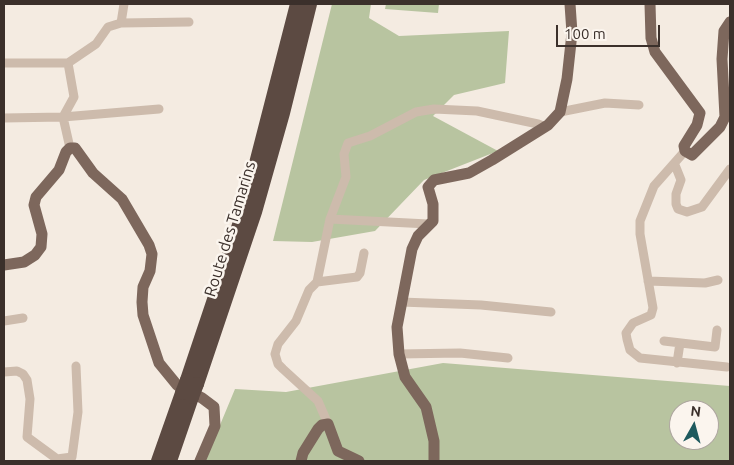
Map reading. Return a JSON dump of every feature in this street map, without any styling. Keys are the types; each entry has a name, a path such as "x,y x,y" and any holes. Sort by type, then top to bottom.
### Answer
{"highway":[{"name":"Route des Tamarins","path":"170,461 189,389 244,210 297,4"},
{"name":"Route des Tamarins","path":"158,461 189,389 255,212 283,113 310,4"}],"main road":[{"path":"434,461 434,441 426,407 405,377 399,354 397,327 412,249 428,224 433,221 434,214 428,192 429,183 434,180 469,173 545,127 560,112 567,79 572,33 570,4"},
{"path":"650,4 650,38 655,52 700,113 697,125 687,139 685,151 692,155 720,127 725,117 722,59 724,31 730,22"},
{"path":"4,265 24,262 35,255 41,247 42,234 34,214 36,197 59,170 70,148 75,148 93,172 122,199 149,245 152,254 150,271 143,287 143,315 159,363 189,389 214,407 215,426 200,461"},
{"path":"301,461 303,453 318,429 322,425 328,424 338,451 359,461"}],"street":[{"path":"121,23 124,4"},
{"path":"4,63 68,63 96,44 108,27 121,23 189,22"},
{"path":"68,63 74,96 63,117 70,148"},
{"path":"560,112 605,103 639,105"},
{"path":"4,118 63,117 159,109"},
{"path":"328,424 318,401 282,370 275,354 278,344 296,321 309,290 317,282 330,219 346,177 344,154 348,143 370,136 416,112 434,109 476,111 545,127"},
{"path":"685,151 675,165 654,186 640,221 640,234 653,312 633,323 626,333 630,350 640,358 727,367"},
{"path":"675,165 681,180 676,194 676,204 678,209 687,212 702,207 730,169"},
{"path":"330,219 428,224"},
{"path":"317,282 357,277 360,273 364,253"},
{"path":"648,281 704,283 718,280"},
{"path":"401,302 481,305 551,312"},
{"path":"4,321 23,318"},
{"path":"664,341 715,347 717,330"},
{"path":"677,363 680,343"},
{"path":"399,354 460,353 508,358"},
{"path":"4,372 17,371 23,374 27,380 30,399 27,436 57,459 72,457 78,412 76,366"}],"green space":[{"path":"332,4 371,4 369,18 399,36 509,31 505,83 454,95 433,116 498,151 424,180 375,231 312,242 273,241"},
{"path":"386,4 439,4 438,13 385,9"},
{"path":"443,363 730,386 730,461 205,461 235,389 286,392"}]}
